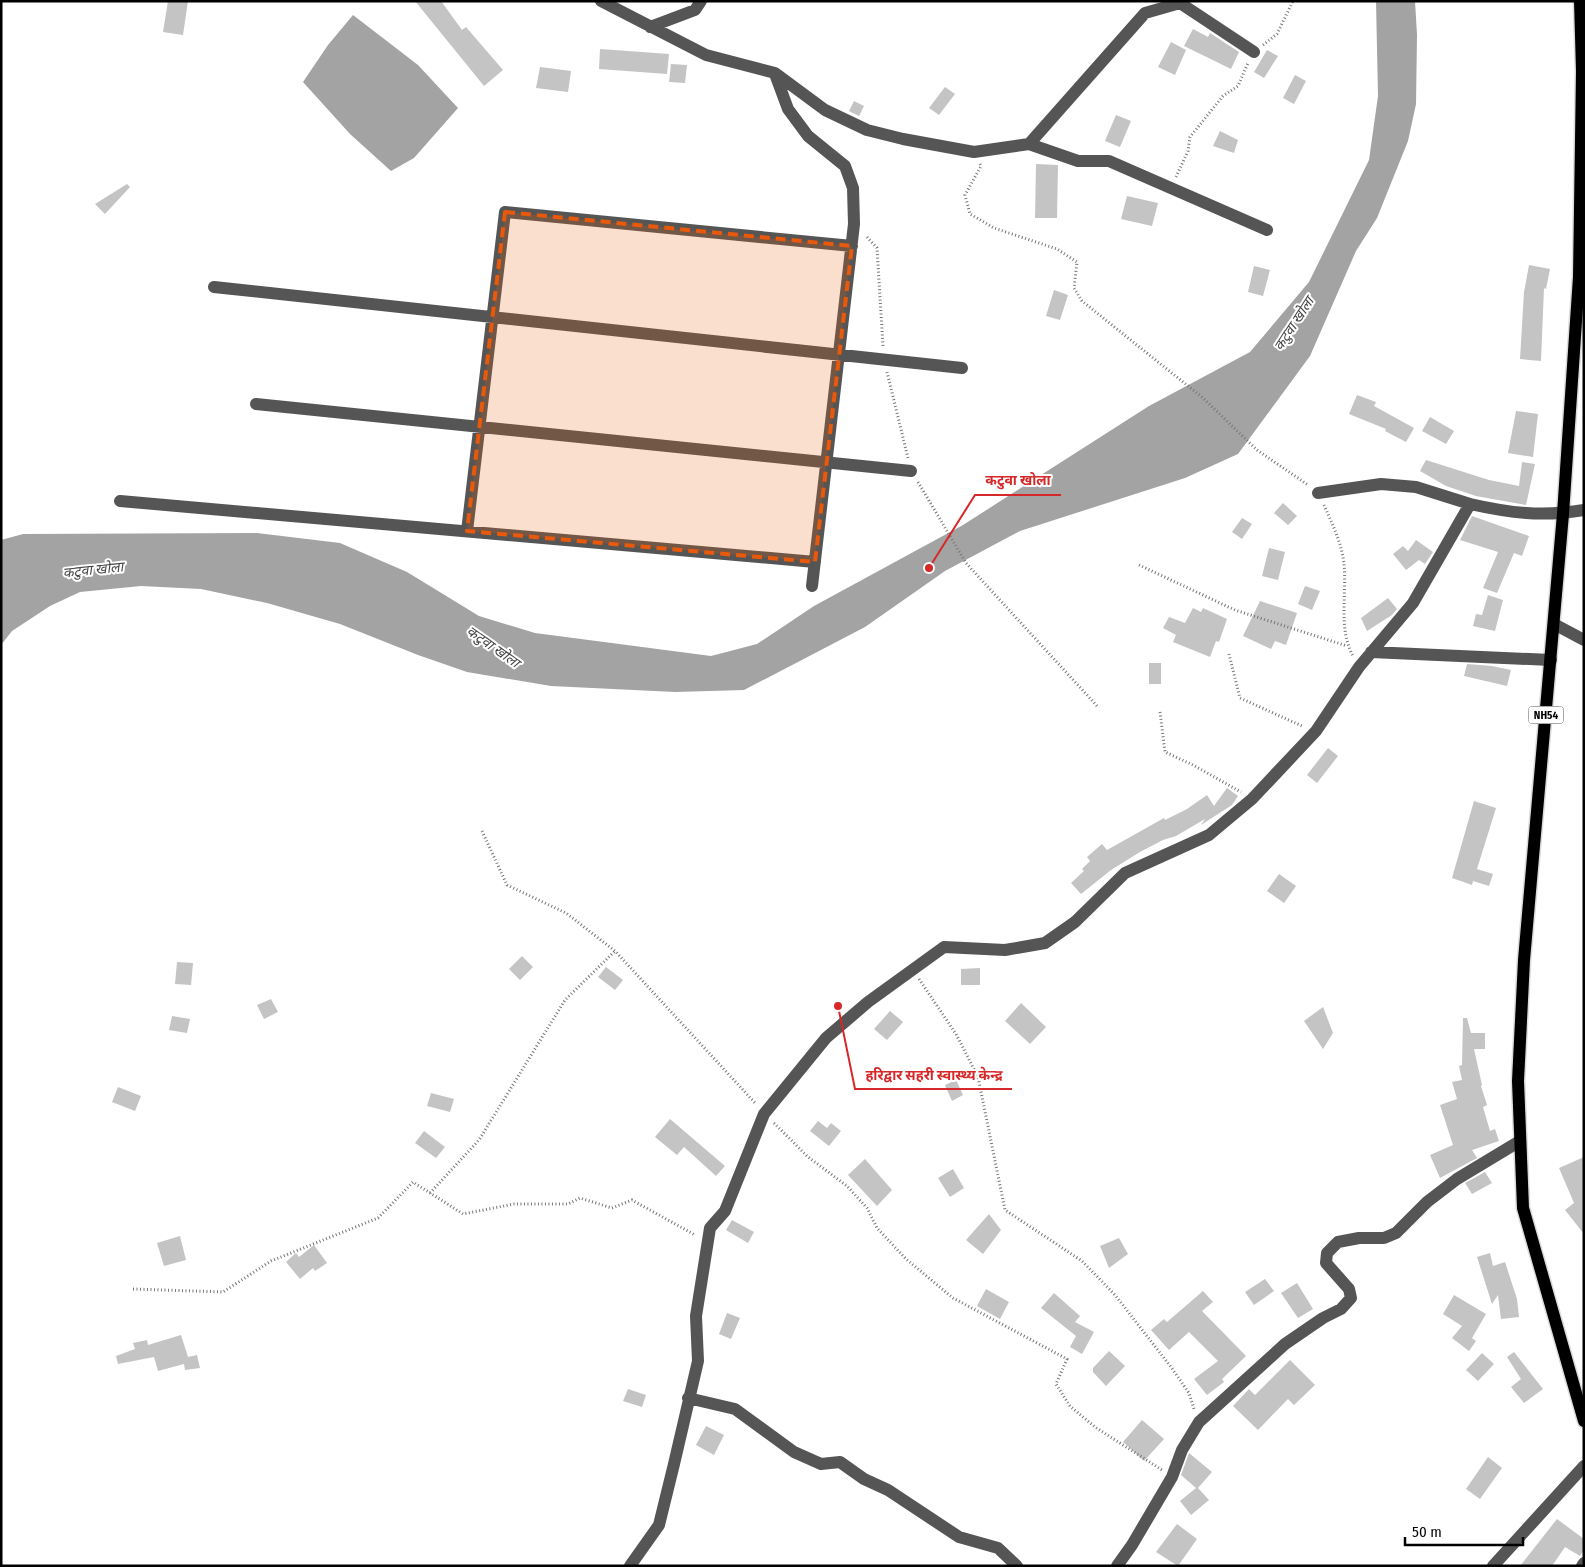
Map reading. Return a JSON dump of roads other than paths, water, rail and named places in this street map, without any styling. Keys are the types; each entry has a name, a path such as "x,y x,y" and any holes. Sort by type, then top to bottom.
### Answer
{"main road":[{"name":"NH54","path":"1580,1 1583,71 1582,262 1554,624 1524,960 1518,1080 1523,1208 1584,1421"}],"street":[{"path":"601,1 706,55 775,73 825,110 867,130 903,139 974,152 1029,144 1078,161 1109,161 1266,230"},
{"path":"650,27 695,10 701,1"},
{"path":"1029,144 1145,13 1180,3 1254,52"},
{"path":"775,73 788,109 808,136 845,166 853,188 854,224 852,246 812,586"},
{"path":"467,532 505,212 852,246"},
{"path":"214,287 962,368"},
{"path":"256,404 911,471"},
{"path":"1318,493 1381,484 1416,487 1470,504 1512,513 1563,514 1584,510"},
{"path":"120,501 814,562"},
{"path":"630,1566 659,1525 698,1362 696,1316 710,1228 724,1211 764,1114 826,1038 868,1002 944,947 1005,950 1045,943 1075,922 1125,872 1209,835 1252,798 1316,731 1359,667 1413,602 1470,504"},
{"path":"1554,624 1584,640"},
{"path":"1371,652 1551,660"},
{"path":"1117,1566 1132,1546 1172,1477 1182,1450 1199,1422 1285,1344 1323,1318 1341,1309 1351,1298 1349,1289 1326,1263 1327,1253 1338,1242 1359,1238 1384,1238 1396,1233 1427,1202 1457,1179 1520,1141"},
{"path":"688,1398 734,1408 794,1452 821,1464 840,1462 864,1478 888,1490 959,1537 998,1548 1017,1566"},
{"path":"1494,1566 1584,1466"}],"water":[{"path":"1376,1 1415,1 1417,35 1416,104 1408,141 1377,218 1356,251 1310,356 1238,454 1185,478 1020,531 945,571 865,627 744,690 675,692 551,686 467,672 340,624 267,603 201,589 141,586 80,592 50,606 12,631 1,645 1,540 23,534 257,533 340,543 407,572 479,616 535,633 711,656 757,644 814,606 963,525 1149,406 1250,352 1309,282 1369,160 1378,96"},
{"path":"353,15 418,65 458,108 414,158 391,171 350,134 303,82 328,45"}],"place":[{"name":"कटुवा खोला","path":"929,568"},
{"name":"हरिद्वार सहरी स्वास्थ्य केन्द्र","path":"838,1006"}]}
